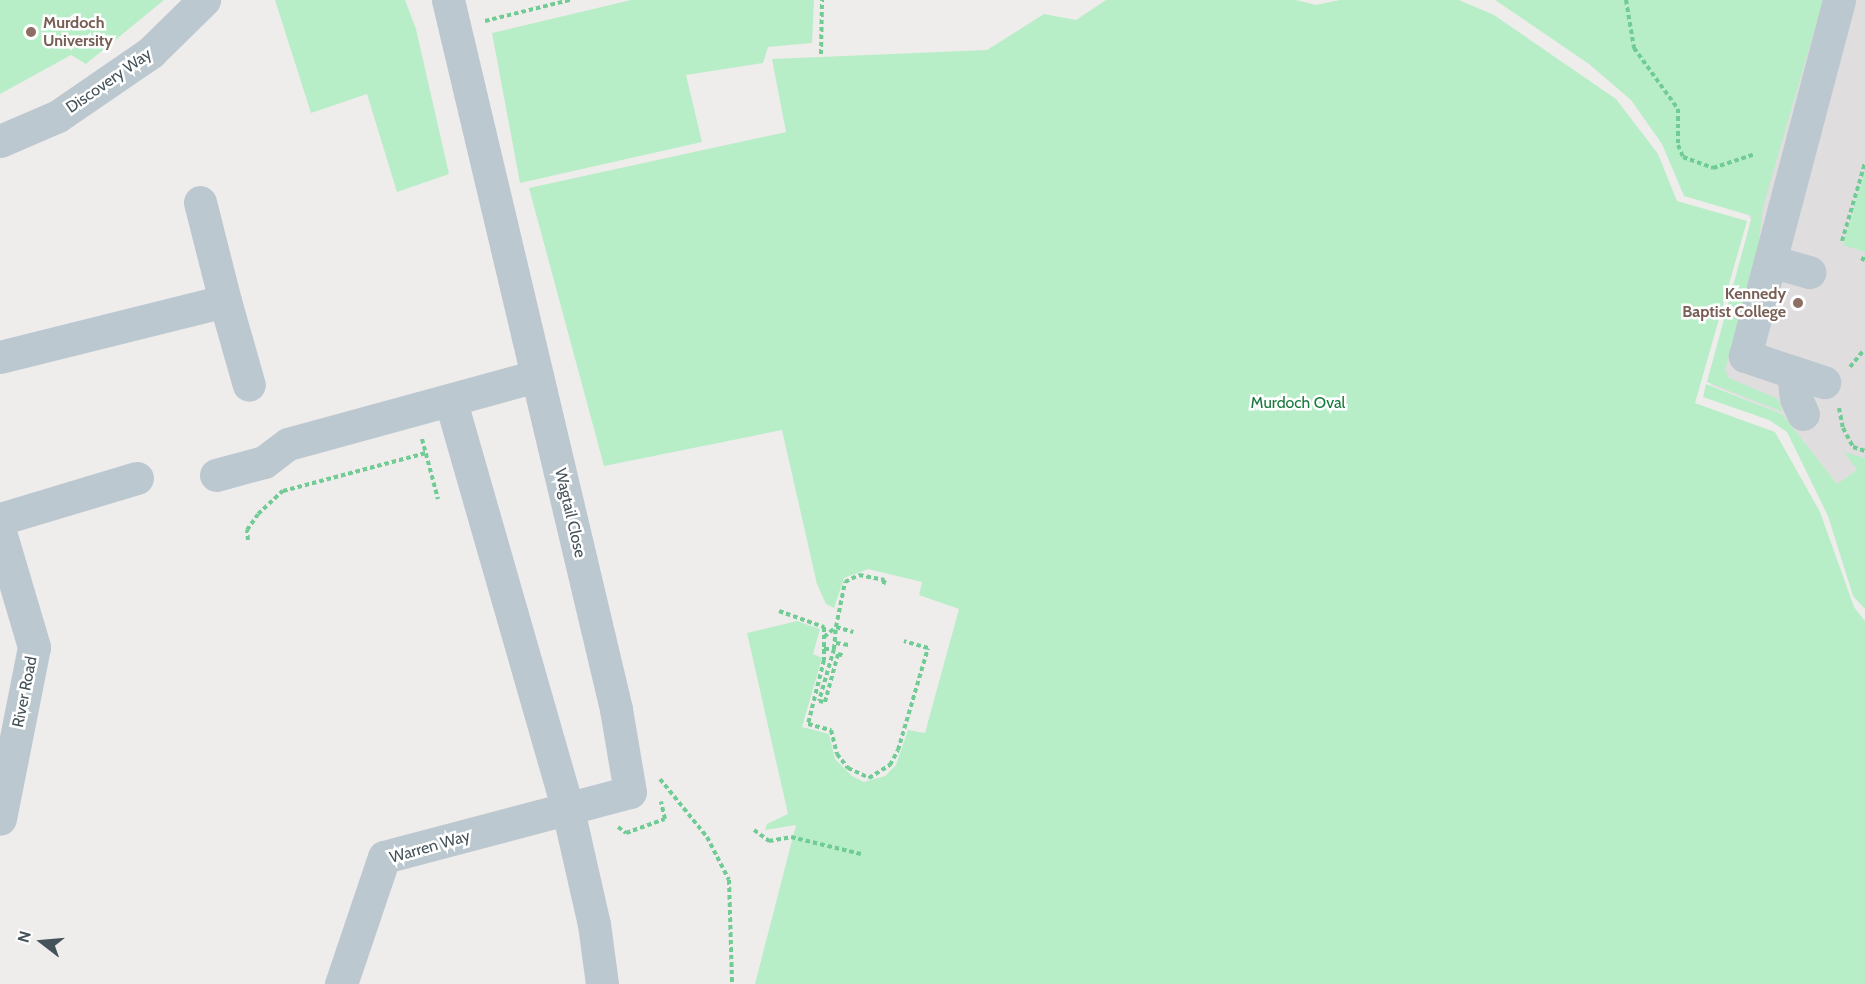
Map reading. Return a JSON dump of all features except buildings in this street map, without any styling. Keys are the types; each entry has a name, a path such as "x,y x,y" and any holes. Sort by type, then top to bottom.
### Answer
{"street":[{"name":"Discovery Way","path":"0,141 58,116 150,53 204,0"},
{"name":"Wagtail Close","path":"448,0 616,709 630,792 568,810"},
{"path":"1824,382 1746,356 1839,0"},
{"path":"200,202 249,385"},
{"path":"1770,261 1809,272"},
{"path":"0,357 225,301"},
{"path":"1793,372 1796,398 1803,414"},
{"path":"216,475 264,462 288,444 451,402 537,376"},
{"path":"451,402 568,810 594,924 602,984"},
{"path":"0,519 137,478"},
{"name":"River Road","path":"0,532 34,647 0,819"},
{"name":"Warren Way","path":"341,984 384,857 568,810"}],"path":[{"path":"481,22 570,0"},
{"path":"821,54 822,0"},
{"path":"1626,0 1634,48 1678,109 1678,145 1683,157 1713,168 1755,154"},
{"path":"1842,240 1865,163"},
{"path":"1862,261 1865,255"},
{"path":"1865,345 1865,350"},
{"path":"414,411 438,499"},
{"path":"248,540 247,530 258,514 283,492 426,453"},
{"path":"845,656 838,654 825,702 819,701 836,643 836,627 845,582 859,575 885,580 882,585"},
{"path":"780,611 824,627 824,649 808,724 831,730 837,754 848,768 869,778 890,765 898,750 928,648 904,641"},
{"path":"836,627 853,632"},
{"path":"824,637 836,627"},
{"path":"836,643 849,645"},
{"path":"824,649 834,650"},
{"path":"754,830 769,841 791,837 861,854"},
{"path":"729,880 732,984"}],"shaded area":[{"name":"Kennedy Baptist College","path":"1804,0 1865,0 1865,572 1782,414 1711,385 1751,220 1743,206"}],"green space":[{"path":"0,0 164,0 86,64 71,55 0,94"},
{"path":"275,0 405,0 416,29 449,174 397,192 367,94 311,113"},
{"path":"631,0 814,0 812,43 768,47 763,63 686,75 702,142 520,183 492,33"},
{"name":"Murdoch Oval","path":"1106,0 1296,0 1316,5 1340,0 1459,0 1494,15 1616,99 1658,154 1677,201 1747,221 1695,403 1775,432 1820,512 1854,607 1865,621 1865,984 755,984 796,825 765,830 767,824 788,814 747,633 797,621 820,629 813,654 822,658 802,727 829,734 835,759 852,776 864,782 885,776 896,765 908,730 925,733 959,609 919,595 922,582 868,569 844,578 834,608 826,604 817,584 782,430 604,466 529,188 786,132 772,59 987,50 1044,14 1076,20"},
{"path":"1495,0 1823,0 1763,207 1758,250 1725,370 1729,378 1778,399 1783,412 1707,382 1752,216 1684,196 1662,144 1631,100 1589,64"},
{"path":"1865,171 1865,252 1843,245"},
{"path":"1706,384 1782,414 1837,484 1857,470 1844,452 1865,458 1865,609 1853,596 1828,516 1787,432 1769,420 1703,397"}],"place":[{"name":"Murdoch University","path":"31,32"},
{"name":"Kennedy Baptist College","path":"1798,303"}]}
